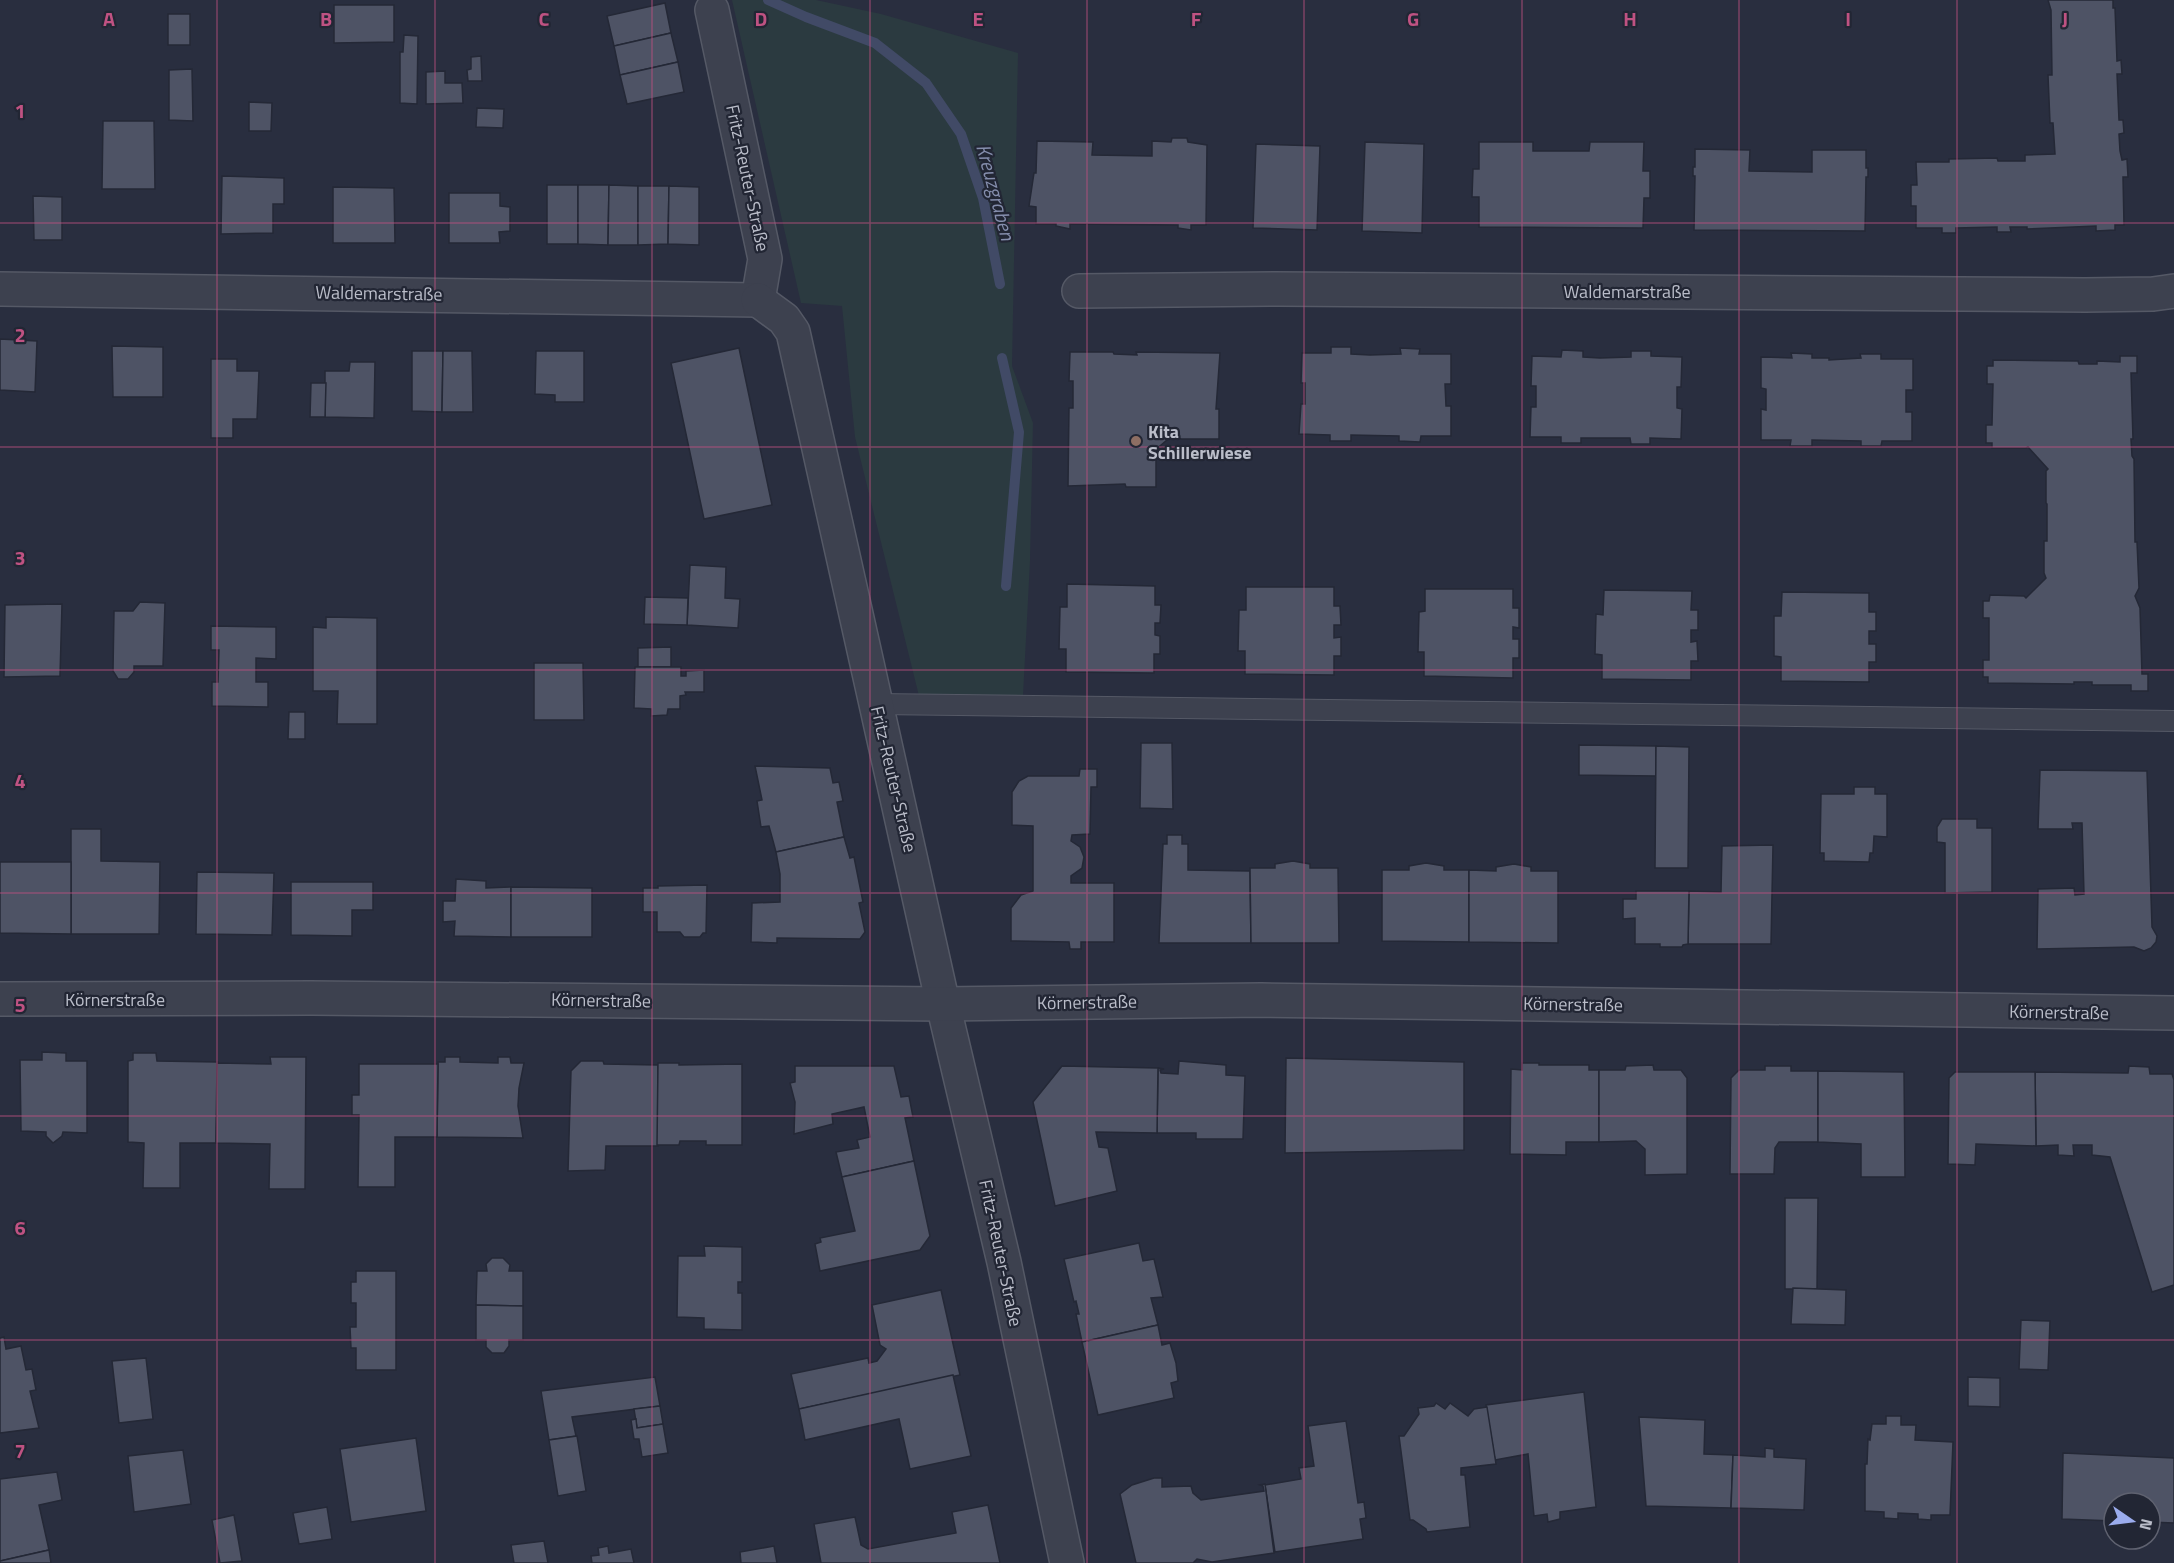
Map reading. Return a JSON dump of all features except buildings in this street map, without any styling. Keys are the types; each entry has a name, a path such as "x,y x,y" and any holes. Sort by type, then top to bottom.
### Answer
{"street":[{"name":"Fritz-Reuter-Straße","path":"712,10 765,259 758,300 784,319 793,332 943,1004 1004,1262 1067,1563"},
{"name":"Waldemarstraße","path":"0,289 758,300"},
{"name":"Waldemarstraße","path":"1079,291 1288,289 2054,295 2153,294 2174,291"},
{"name":"Körnerstraße","path":"0,999 311,998 943,1004 1261,1000 2174,1013"}],"lane":[{"path":"877,704 1951,717 2174,722"}],"shaded area":[{"path":"732,0 816,0 881,14 1018,53 1012,366 1033,423 1030,561 1023,696 919,696 855,437 842,306 801,303"}],"waterway":[{"name":"Kreuzgraben","path":"768,0 875,43 926,83 961,134 983,198 1000,284"},
{"name":"Kreuzgraben","path":"1002,358 1019,432 1006,586"}],"place":[{"name":"Kita Schillerwiese","path":"1136,441"}]}
